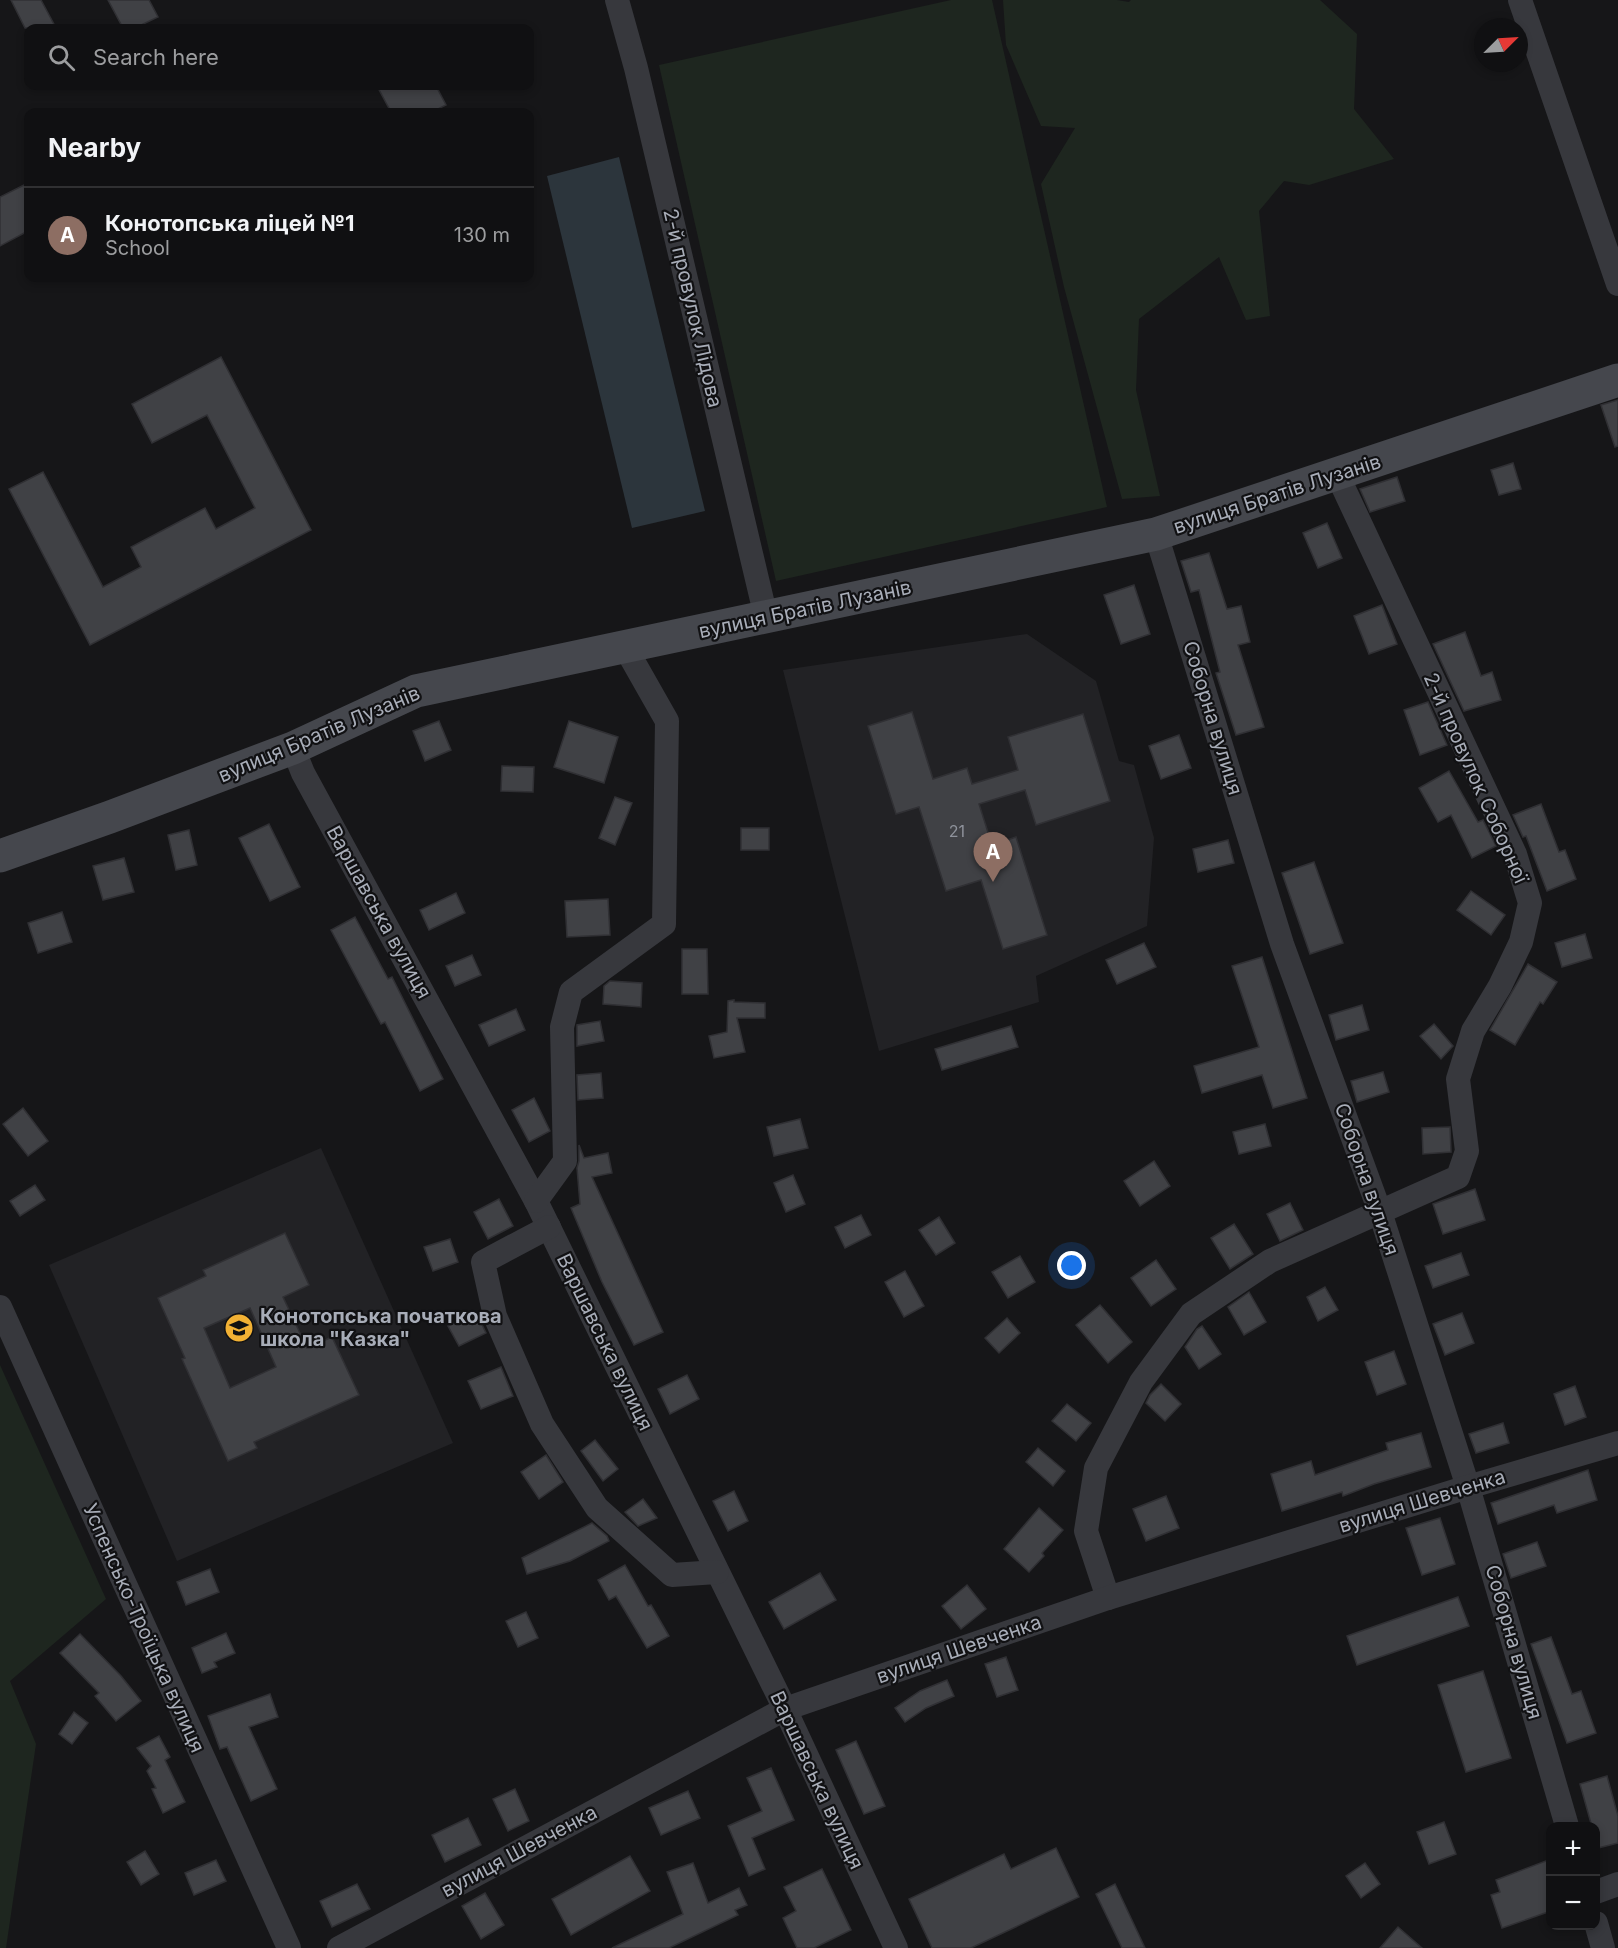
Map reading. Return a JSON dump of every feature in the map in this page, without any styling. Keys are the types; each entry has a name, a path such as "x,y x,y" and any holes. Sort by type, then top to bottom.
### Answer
{"main road":[{"name":"вулиця Братів Лузанів","path":"0,856 110,817 293,747 416,691 1156,534 1618,380"}],"street":[{"name":"2-й провулок Лідова","path":"617,0 636,68 766,617"},
{"path":"1520,0 1618,284"},
{"name":"2-й провулок Соборної","path":"1108,1598 1086,1531 1096,1468 1141,1382 1191,1314 1270,1261 1458,1177 1467,1151 1458,1079 1473,1031 1500,986 1521,942 1530,903 1515,854 1337,474"},
{"name":"Соборна вулиця","path":"1156,534 1282,944 1380,1212 1468,1487 1566,1822"},
{"path":"536,1201 565,1161 562,1028 571,992 664,924 667,721 625,647"},
{"name":"Варшавська вулиця","path":"293,747 303,773 536,1201 785,1709 896,1948"},
{"path":"549,1227 483,1262 495,1316 542,1424 597,1508 672,1575 717,1572"},
{"name":"Успенсько-Троїцька вулиця","path":"0,1307 288,1948"},
{"name":"вулиця Шевченка","path":"339,1948 785,1709 1108,1598 1618,1443"},
{"path":"1600,1891 1618,1884"},
{"path":"1598,1930 1603,1948"}],"shaded area":[{"path":"951,0 992,0 1107,507 776,581 659,65"},
{"path":"1003,0 1117,0 1129,2 1131,0 1320,0 1357,34 1354,109 1394,159 1309,185 1284,181 1259,211 1270,316 1246,320 1219,257 1139,319 1136,390 1160,496 1122,499 1064,287 1041,184 1075,128 1041,126 1006,45"},
{"path":"619,157 705,511 632,528 547,176"},
{"path":"1027,634 1096,681 1119,761 1134,765 1154,838 1147,926 1036,976 1039,1002 879,1051 783,670"},
{"name":"Конотопська початкова школа \"Казка\"","path":"321,1148 453,1443 177,1561 49,1265"},
{"path":"0,1365 106,1599 10,1681 36,1744 6,1948 0,1948"}],"building":[{"path":"11,0 41,0 54,24 24,24 24,26"},
{"path":"108,0 149,0 158,17 143,24 121,24"},
{"path":"379,90 438,90 446,105 440,108 389,108"},
{"path":"24,185 24,233 0,246 0,197"},
{"path":"221,357 311,530 90,645 9,489 43,472 103,587 141,567 131,547 205,508 216,529 255,508 207,415 152,443 132,404"},
{"path":"1618,400 1618,446 1615,447 1601,405"},
{"path":"1513,463 1521,489 1499,495 1491,470"},
{"path":"1397,477 1405,501 1370,512 1360,489"},
{"path":"1327,523 1342,558 1318,568 1303,533"},
{"path":"1209,553 1227,609 1241,606 1250,642 1238,645 1264,727 1236,735 1216,673 1220,672 1199,590 1191,592 1181,561"},
{"path":"1134,585 1150,634 1121,644 1104,595"},
{"path":"1382,605 1397,644 1369,654 1354,616"},
{"path":"1465,632 1481,676 1492,672 1501,700 1464,711 1433,644"},
{"path":"1428,702 1447,745 1420,755 1404,710"},
{"path":"912,712 933,779 967,768 972,784 1018,770 1008,737 1083,714 1110,801 1036,825 1025,790 979,804 992,845 1016,837 1047,935 1003,949 981,880 946,891 919,807 896,814 868,726"},
{"path":"439,721 451,750 425,761 413,731"},
{"path":"569,721 618,737 604,783 554,767"},
{"path":"1179,735 1191,768 1161,779 1149,746"},
{"path":"502,766 534,767 533,792 501,791"},
{"path":"1449,771 1478,822 1483,820 1496,846 1472,858 1451,815 1438,822 1419,788"},
{"path":"615,797 632,803 615,845 599,838"},
{"path":"1541,804 1559,852 1565,850 1576,879 1547,891 1526,836 1523,837 1513,815"},
{"path":"269,824 300,887 270,901 239,838"},
{"path":"741,828 769,828 769,850 741,850"},
{"path":"189,830 197,865 176,870 168,835"},
{"path":"1228,840 1234,863 1198,872 1193,849"},
{"path":"124,858 134,892 103,900 93,866"},
{"path":"1314,862 1343,943 1310,954 1282,873"},
{"path":"1471,891 1505,915 1491,935 1457,910"},
{"path":"456,893 465,913 429,930 420,910"},
{"path":"608,899 610,935 567,937 565,901"},
{"path":"62,912 72,942 38,953 28,923"},
{"path":"355,917 388,979 392,977 443,1079 420,1091 385,1022 381,1024 331,930"},
{"path":"1585,934 1592,958 1562,967 1555,943"},
{"path":"1144,943 1156,967 1117,984 1106,960"},
{"path":"682,949 707,949 708,994 682,994"},
{"path":"472,955 481,975 455,986 446,966"},
{"path":"1262,957 1307,1098 1273,1108 1262,1075 1202,1093 1194,1066 1259,1047 1232,966"},
{"path":"1528,964 1557,982 1543,1004 1540,1002 1515,1045 1490,1030"},
{"path":"610,981 642,983 641,1007 603,1004 604,986"},
{"path":"734,1000 734,1002 765,1003 765,1018 737,1018 745,1052 714,1058 709,1036 727,1032 728,1001"},
{"path":"1362,1005 1369,1030 1336,1040 1329,1015"},
{"path":"516,1009 525,1030 489,1046 479,1025"},
{"path":"600,1021 604,1041 577,1046 577,1025"},
{"path":"1434,1024 1453,1046 1441,1059 1420,1036"},
{"path":"1011,1026 1018,1047 942,1070 935,1049"},
{"path":"1383,1072 1389,1092 1357,1102 1351,1081"},
{"path":"601,1073 603,1098 578,1100 577,1075"},
{"path":"534,1098 550,1131 529,1142 512,1110"},
{"path":"23,1108 48,1141 28,1156 3,1124"},
{"path":"800,1119 808,1148 774,1156 767,1127"},
{"path":"1265,1124 1271,1146 1239,1154 1233,1132"},
{"path":"1450,1127 1451,1152 1423,1154 1422,1128"},
{"path":"579,1145 584,1158 608,1153 612,1173 592,1177 663,1332 634,1345 602,1282 571,1208 580,1204 577,1168"},
{"path":"1154,1161 1170,1186 1140,1206 1124,1181"},
{"path":"793,1175 805,1204 786,1212 774,1183"},
{"path":"35,1185 45,1200 20,1216 10,1201"},
{"path":"1475,1189 1485,1220 1443,1234 1433,1204"},
{"path":"499,1199 513,1226 488,1239 474,1212"},
{"path":"1290,1203 1303,1230 1280,1241 1267,1214"},
{"path":"861,1215 871,1235 845,1248 835,1227"},
{"path":"939,1217 955,1243 936,1255 919,1230"},
{"path":"1234,1224 1253,1254 1230,1269 1211,1238"},
{"path":"285,1233 309,1285 283,1297 307,1348 332,1337 359,1395 254,1442 257,1448 228,1461 182,1359 185,1358 158,1298 206,1276 203,1270","holes":["250,1308 276,1367 230,1388 204,1328"]},
{"path":"450,1239 458,1262 433,1271 424,1247"},
{"path":"1461,1253 1469,1275 1433,1288 1425,1266"},
{"path":"1020,1256 1035,1282 1008,1298 992,1272"},
{"path":"1156,1260 1176,1289 1151,1306 1131,1278"},
{"path":"905,1271 924,1306 904,1317 885,1282"},
{"path":"1325,1287 1338,1310 1318,1321 1307,1297"},
{"path":"1249,1292 1266,1322 1244,1335 1228,1307"},
{"path":"1100,1305 1132,1342 1108,1363 1076,1325"},
{"path":"476,1312 486,1333 459,1346 448,1326"},
{"path":"1462,1313 1474,1343 1445,1355 1433,1324"},
{"path":"1007,1318 1020,1333 999,1353 985,1338"},
{"path":"1202,1326 1221,1354 1199,1369 1185,1347 1197,1329"},
{"path":"1394,1351 1406,1384 1377,1395 1365,1362"},
{"path":"501,1367 513,1396 481,1409 468,1381"},
{"path":"687,1375 699,1399 670,1414 658,1389"},
{"path":"1161,1384 1181,1404 1165,1421 1146,1403 1150,1395"},
{"path":"1575,1386 1586,1417 1565,1425 1554,1394"},
{"path":"1067,1404 1091,1423 1076,1441 1052,1421"},
{"path":"1503,1423 1509,1443 1476,1453 1469,1434"},
{"path":"1421,1433 1431,1467 1343,1496 1342,1492 1282,1511 1271,1474 1311,1461 1315,1475 1388,1450 1386,1443"},
{"path":"595,1440 618,1469 603,1481 581,1451"},
{"path":"1038,1448 1065,1471 1053,1486 1026,1462"},
{"path":"546,1455 563,1482 539,1499 521,1472"},
{"path":"1588,1470 1597,1500 1557,1513 1554,1505 1498,1524 1491,1503"},
{"path":"734,1491 748,1521 728,1531 713,1501"},
{"path":"1166,1496 1179,1528 1146,1541 1133,1509"},
{"path":"643,1499 657,1518 638,1526 625,1512"},
{"path":"1039,1508 1063,1530 1042,1553 1044,1556 1029,1572 1004,1549"},
{"path":"1440,1518 1455,1564 1422,1575 1406,1528"},
{"path":"592,1523 607,1536 609,1541 570,1561 527,1574 522,1558"},
{"path":"1537,1542 1546,1566 1511,1578 1503,1554"},
{"path":"625,1565 648,1606 651,1605 669,1636 647,1648 616,1596 609,1600 598,1580"},
{"path":"210,1569 219,1592 186,1605 177,1582"},
{"path":"820,1573 836,1600 784,1629 769,1602"},
{"path":"967,1585 986,1609 961,1629 942,1606"},
{"path":"1458,1597 1469,1626 1357,1665 1347,1636"},
{"path":"526,1612 538,1638 518,1647 506,1621"},
{"path":"226,1633 235,1653 214,1662 217,1667 202,1673 192,1648"},
{"path":"80,1634 121,1676 141,1701 116,1721 95,1696 99,1693 60,1653"},
{"path":"1551,1637 1572,1694 1581,1691 1596,1733 1567,1743 1531,1644"},
{"path":"1006,1657 1018,1690 997,1697 985,1664"},
{"path":"1483,1671 1511,1758 1466,1772 1438,1685"},
{"path":"947,1680 954,1696 926,1708 905,1722 895,1708 920,1691"},
{"path":"270,1694 278,1717 249,1727 277,1789 251,1801 227,1747 220,1749 208,1716"},
{"path":"74,1712 88,1723 72,1744 59,1734"},
{"path":"159,1736 170,1757 165,1760 185,1802 163,1813 152,1789 156,1788 147,1771 151,1766 137,1748"},
{"path":"856,1741 885,1806 864,1814 836,1750"},
{"path":"771,1768 794,1820 752,1838 765,1869 749,1876 728,1826 762,1811 747,1778"},
{"path":"1607,1776 1618,1816 1618,1843 1600,1848 1600,1822 1591,1822 1580,1784"},
{"path":"515,1789 529,1821 508,1831 493,1799"},
{"path":"688,1791 700,1818 661,1835 649,1808"},
{"path":"468,1818 481,1845 445,1862 432,1835"},
{"path":"1444,1822 1456,1854 1429,1864 1417,1832"},
{"path":"1056,1848 1079,1897 971,1948 932,1948 909,1899 1004,1854 1011,1869"},
{"path":"145,1851 159,1874 141,1885 127,1862"},
{"path":"630,1856 650,1891 571,1935 552,1899"},
{"path":"216,1860 226,1881 194,1895 185,1873"},
{"path":"1546,1861 1546,1913 1502,1928 1491,1895 1500,1892 1496,1880"},
{"path":"693,1863 708,1903 739,1888 747,1905 735,1910 738,1915 669,1948 612,1948 683,1914 667,1872"},
{"path":"1365,1863 1380,1884 1361,1898 1346,1876"},
{"path":"822,1869 851,1930 814,1948 797,1948 783,1918 796,1911 784,1887"},
{"path":"357,1884 370,1909 332,1927 320,1901"},
{"path":"1115,1884 1145,1948 1122,1948 1096,1894"},
{"path":"485,1893 504,1925 481,1939 462,1906"},
{"path":"1398,1927 1422,1948 1380,1948"}],"place":[{"name":"Конотопська ліцей №1","path":"993,882"},
{"name":"Конотопська початкова школа \"Казка\"","path":"239,1328"}]}
